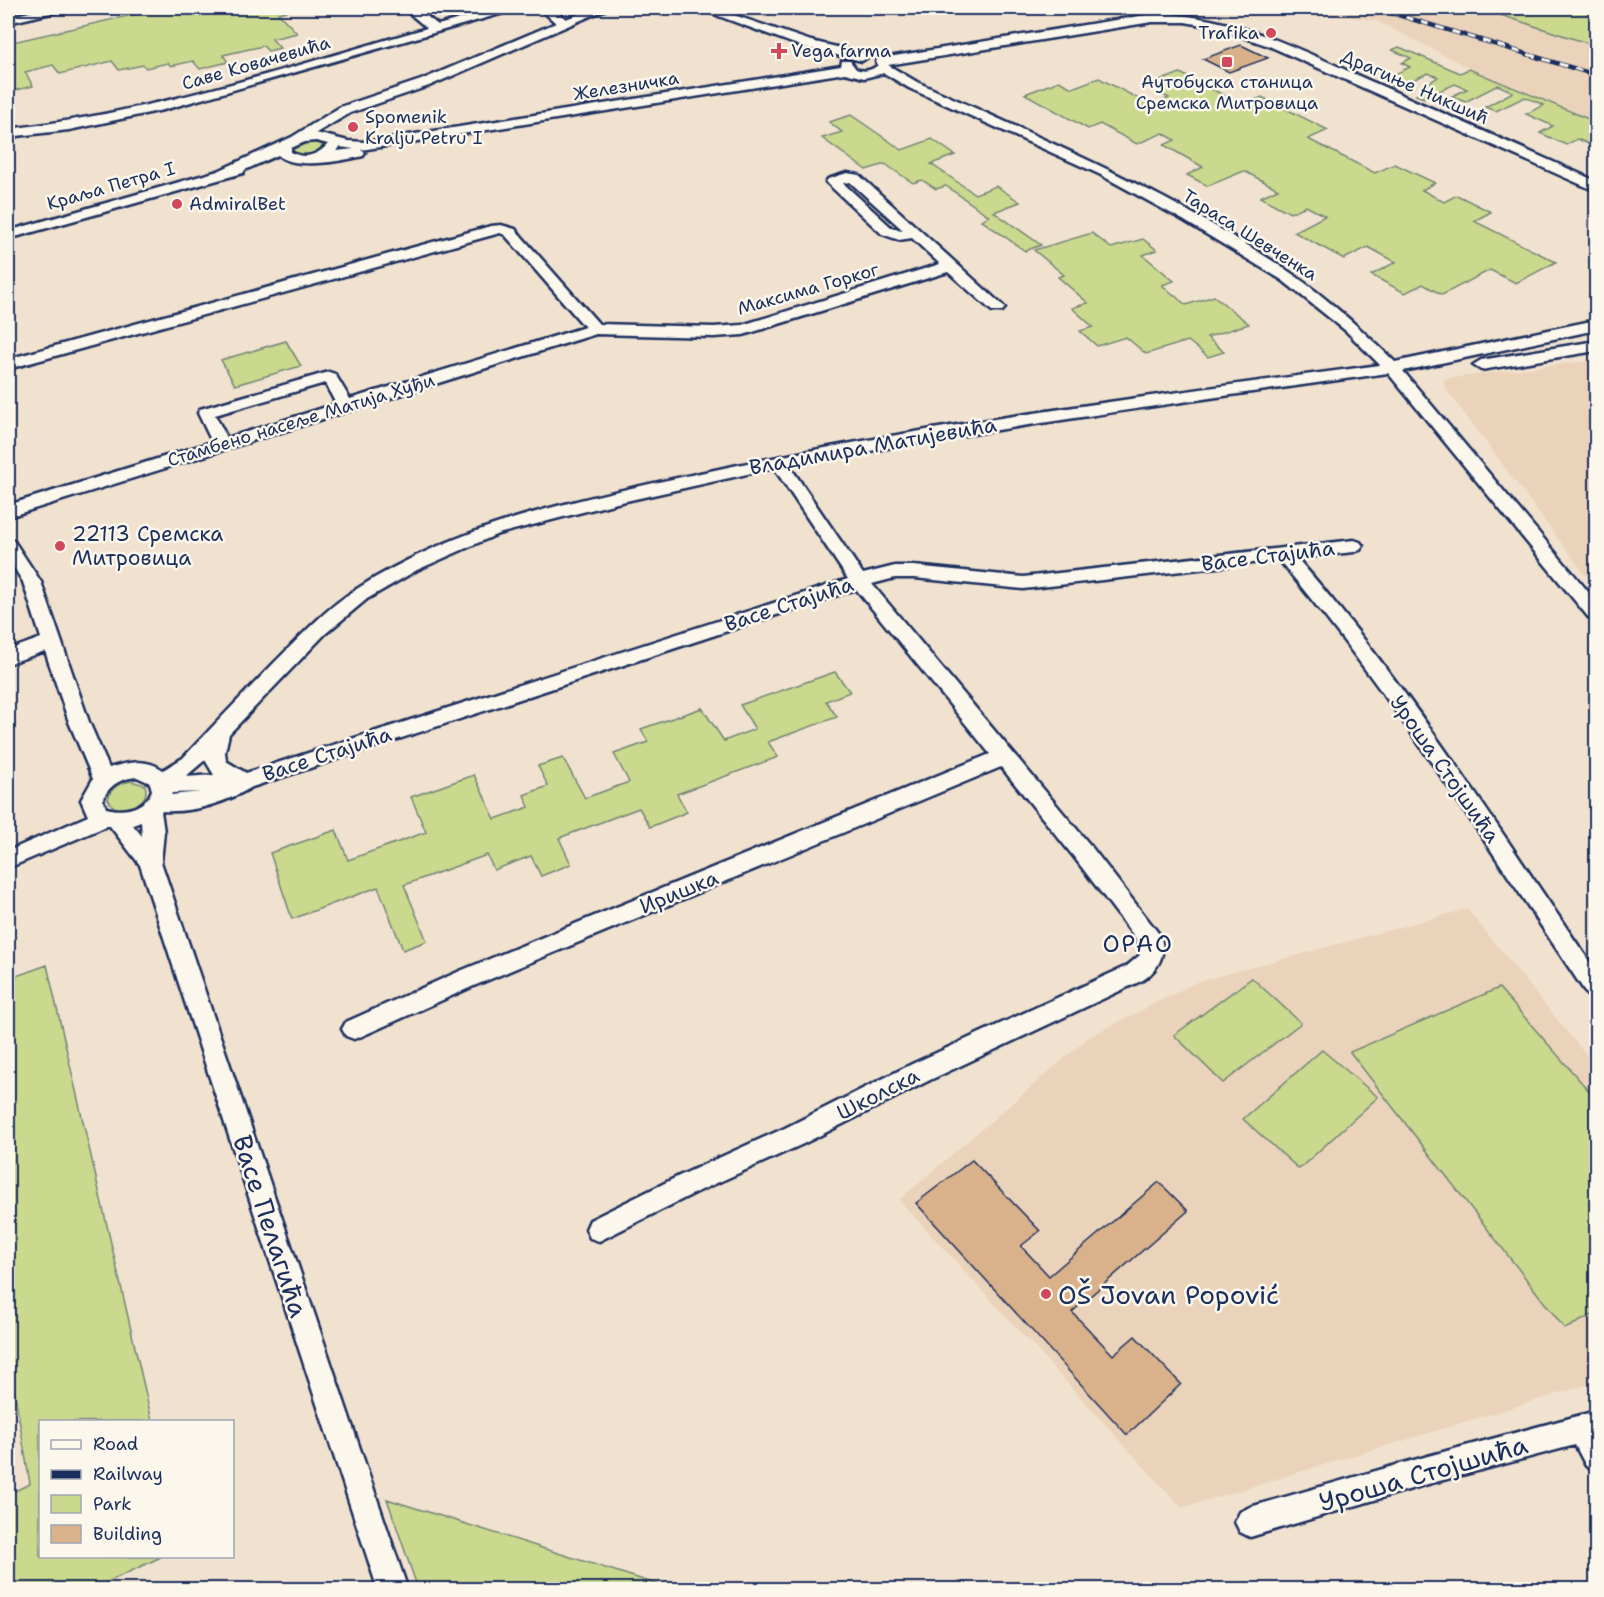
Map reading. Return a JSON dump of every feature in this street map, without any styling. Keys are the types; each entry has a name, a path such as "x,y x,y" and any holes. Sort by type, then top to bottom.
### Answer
{"street":[{"path":"8,20 60,8"},
{"path":"409,8 435,29"},
{"name":"Саве Ковачевића","path":"8,133 130,116 510,8"},
{"path":"545,8 563,23"},
{"path":"287,153 296,139 334,115 425,83 586,11 603,8"},
{"path":"703,8 807,44 862,57 882,65 1152,18"},
{"path":"1127,8 1152,18"},
{"name":"Драгиње Никшић","path":"1152,18 1188,18 1219,23 1273,43 1596,186"},
{"path":"807,44 847,67 851,59 862,57"},
{"path":"867,74 878,72 882,65"},
{"name":"Тараса Шевченка","path":"882,65 913,85 1104,171 1188,217 1287,277 1351,328 1392,368 1596,613"},
{"name":"Тараса Шевченка","path":"847,67 913,85"},
{"name":"Железничка","path":"296,139 309,137 365,146 411,140 847,67"},
{"path":"322,157 331,151 333,144 326,130 333,123 372,102"},
{"name":"Железничка","path":"287,153 310,160 365,152 411,140"},
{"name":"Краља Петра I","path":"8,235 287,153"},
{"name":"Максима Горког","path":"915,233 899,236 886,231 833,182 847,177 854,178 915,233 997,308"},
{"path":"8,364 501,229 510,232 595,329"},
{"name":"Максима Горког","path":"595,329 714,332 743,330 951,266"},
{"name":"Владимира Матијевића","path":"150,786 190,763 318,629 360,595 447,548 492,530 617,497 778,462 926,435 1104,407 1392,368 1596,325"},
{"name":"Стамбено насеље Матија Хуђи","path":"8,511 595,329"},
{"path":"1481,365 1596,346"},
{"path":"222,445 206,413 329,377 346,406"},
{"path":"778,462 859,581 1004,757"},
{"path":"8,545 32,582 79,722 104,781"},
{"name":"Васе Стајића","path":"150,786 171,804 201,799 232,789 245,781 859,581 895,572 1023,584 1354,546"},
{"name":"Уроша Стојшића","path":"1284,555 1316,592 1416,725 1596,989"},
{"path":"8,657 52,641"},
{"path":"79,722 119,764 150,786"},
{"path":"220,731 214,752 216,763 222,772 245,781"},
{"name":"Школска","path":"599,1229 688,1184 794,1136 921,1072 1143,968 1152,954 1151,941 1082,851 1004,757"},
{"name":"Иришка","path":"354,1029 457,983 1004,757"},
{"path":"104,781 150,786"},
{"path":"104,781 96,790 104,812"},
{"path":"8,859 104,812 134,817 150,786"},
{"name":"Васе Пелагића","path":"150,786 153,832 150,862"},
{"name":"Васе Пелагића","path":"104,812 150,862 393,1590"},
{"path":"1589,1427 1596,1456"},
{"name":"Уроша Стојшића","path":"1251,1522 1428,1470 1589,1427"}],"shaded area":[{"path":"1307,8 1479,8 1596,46 1596,121 1467,67 1375,20 1324,15 1325,13"},
{"path":"1596,360 1596,589 1445,388 1443,379"},
{"path":"1467,909 1596,1067 1596,1382 1182,1508 899,1200 1089,1037 1197,982"}],"green space":[{"path":"163,8 302,8 278,13 297,33 272,39 280,48 268,51 263,46 223,55 228,62 200,69 193,61 171,66 168,63 146,68 143,65 119,70 112,61 60,74 53,65 25,72 33,86 8,92 8,43"},
{"path":"1479,8 1596,8 1596,46"},
{"path":"1399,47 1460,73 1469,69 1596,122 1596,147 1577,139 1566,145 1540,133 1553,126 1526,114 1544,105 1525,97 1496,111 1485,107 1513,92 1498,85 1465,102 1452,96 1467,89 1455,84 1424,98 1416,95 1427,89 1423,87 1438,77 1428,73 1395,88 1386,84 1397,79 1391,76 1410,67 1402,63 1411,58 1392,50"},
{"path":"1180,73 1243,105 1262,97 1328,130 1308,139 1375,173 1395,164 1435,183 1422,190 1444,202 1457,195 1491,212 1474,221 1556,262 1516,283 1490,270 1442,295 1423,284 1405,293 1371,275 1396,262 1368,247 1344,259 1294,232 1325,216 1306,206 1290,213 1260,197 1278,189 1244,171 1208,186 1187,175 1203,167 1164,145 1175,140 1163,133 1137,144 1100,124 1088,129 1025,94 1059,81 1072,88 1099,78 1152,106 1169,98 1146,86"},
{"path":"851,115 902,150 932,139 955,155 931,164 975,194 996,186 1020,202 994,212 1041,245 1025,251 981,220 989,216 946,186 936,189 922,180 913,183 885,164 866,170 822,138 842,132 829,122"},
{"path":"300,142 320,142 324,148 309,155 293,152 293,147"},
{"path":"1092,233 1111,248 1143,239 1157,250 1143,255 1174,281 1162,285 1186,305 1214,296 1249,324 1207,337 1224,352 1208,357 1188,341 1146,354 1126,337 1097,346 1080,331 1093,327 1072,308 1088,303 1058,277 1064,275 1034,250"},
{"path":"286,341 301,366 235,385 221,360"},
{"path":"835,672 850,692 826,701 837,717 768,742 778,757 677,794 687,812 650,827 639,808 559,838 571,864 541,876 531,856 494,870 487,855 404,885 427,941 403,950 378,887 292,919 270,853 336,830 348,860 426,832 411,797 474,775 495,819 529,807 524,795 548,786 538,766 563,758 585,798 629,782 614,754 648,742 641,729 702,708 724,741 755,729 740,705"},
{"path":"131,781 145,785 144,797 137,805 131,807 113,807 108,799 111,791 120,784"},
{"path":"47,965 152,1420 39,1420 39,1558 159,1558 93,1589 8,1589 8,1494 30,1484 12,1377 8,1378 8,979"},
{"path":"1252,978 1301,1023 1223,1083 1174,1035"},
{"path":"1499,988 1596,1099 1596,1313 1565,1329 1350,1052"},
{"path":"1322,1050 1378,1097 1299,1169 1243,1119"},
{"path":"387,1499 672,1589 418,1589"}],"building":[{"name":"Аутобуска станица Сремска Митровица","path":"1241,45 1268,58 1229,72 1203,59"},
{"name":"OŠ Jovan Popović","path":"972,1160 1040,1231 1021,1246 1049,1276 1159,1182 1188,1211 1072,1312 1113,1355 1135,1336 1181,1384 1127,1435 916,1203"}],"railway":[{"path":"1375,8 1596,75"}],"place":[{"name":"Trafika","path":"1271,33"},
{"name":"Vega farma","path":"779,51"},
{"name":"Аутобуска станица Сремска Митровица","path":"1227,62"},
{"name":"Spomenik Kralju Petru I","path":"353,127"},
{"name":"AdmiralBet","path":"177,204"},
{"name":"22113 Сремска Митровица","path":"60,546"},
{"name":"OŠ Jovan Popović","path":"1046,1294"}],"district":[{"name":"ОРАО","path":"1138,944"}]}
